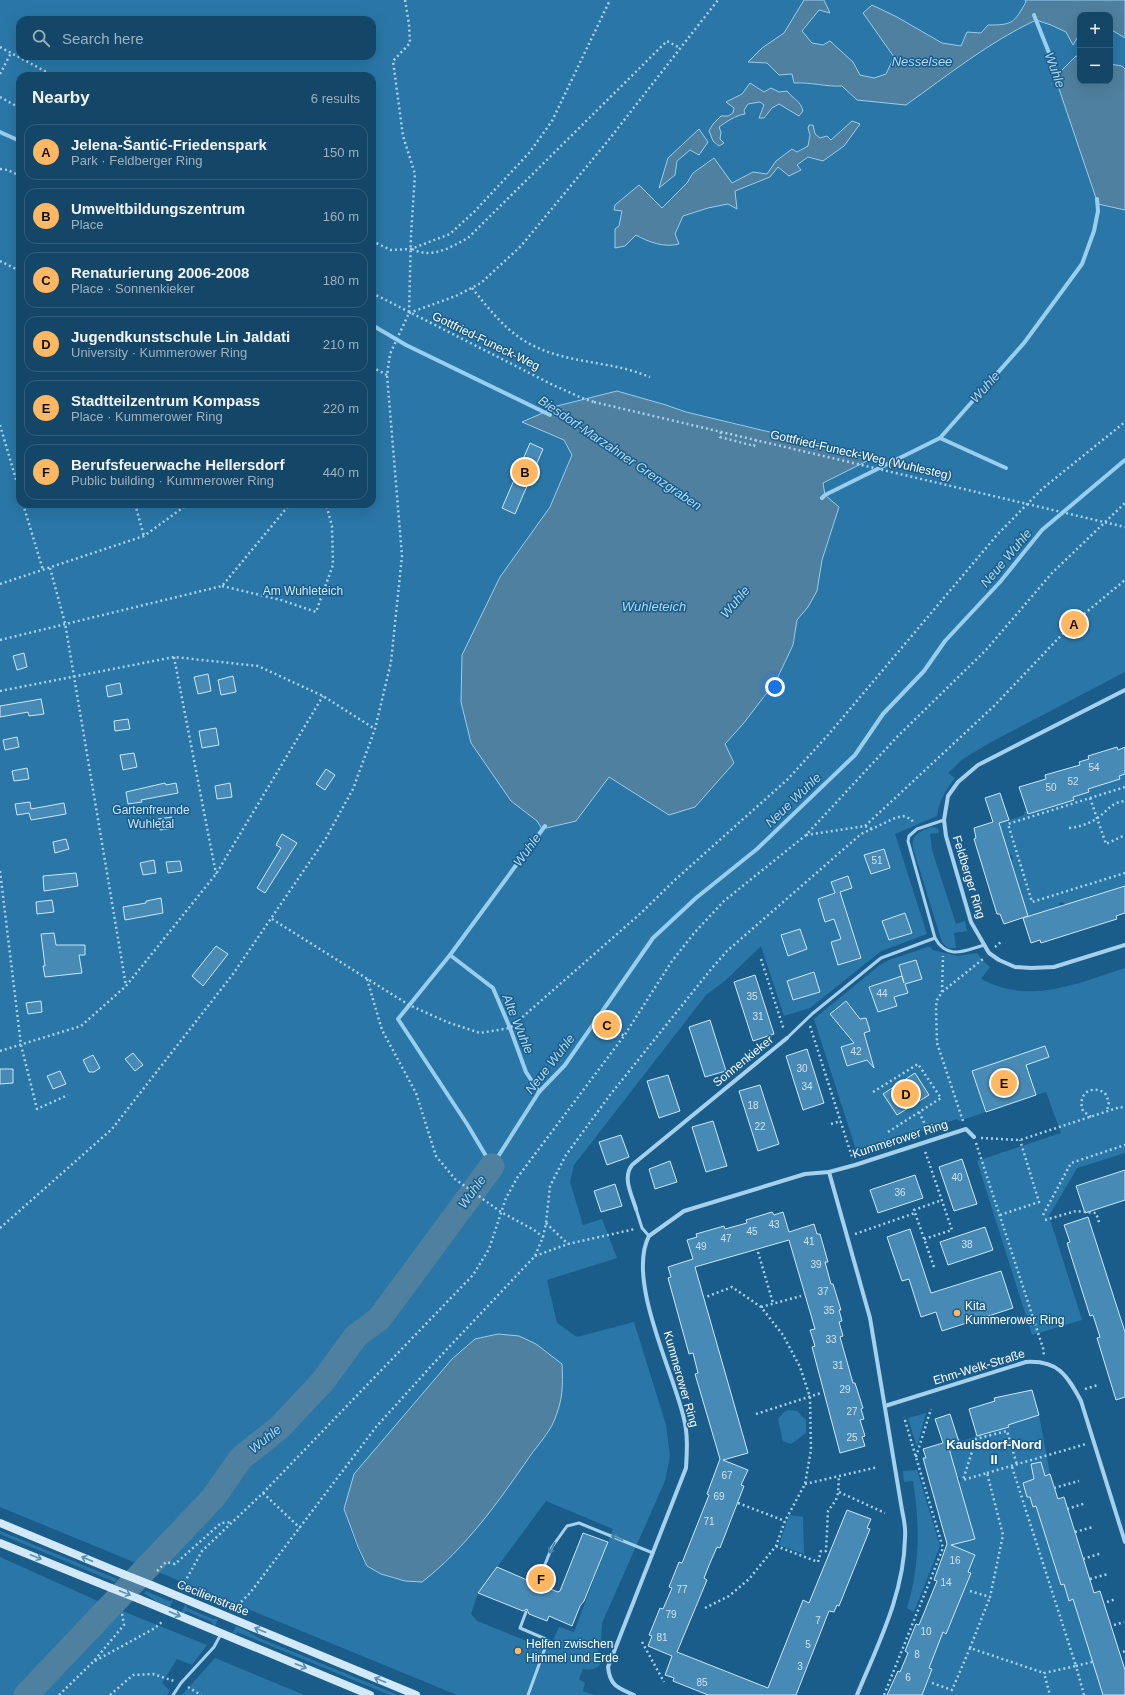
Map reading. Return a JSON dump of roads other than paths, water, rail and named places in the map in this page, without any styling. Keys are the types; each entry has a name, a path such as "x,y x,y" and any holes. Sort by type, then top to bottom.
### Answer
{"street":[{"name":"Feldberger Ring","path":"1125,690 978,765 958,782 948,796 944,820 946,836 971,922 989,952 999,960 1015,967 1054,967 1125,945"},
{"name":"Sonnenkieker","path":"636,1209 627,1180 628,1171 632,1165 787,1038"},
{"name":"Kummerower Ring","path":"634,1695 621,1690 609,1679 608,1667 686,1468 687,1442 684,1419 645,1293 642,1264 646,1242 649,1236 684,1211 805,1174 829,1172 855,1165 931,1139 966,1129 974,1137"},
{"path":"829,1172 870,1318 906,1537 894,1605 857,1695"},
{"name":"Ehm-Welk-Straße","path":"885,1406 1026,1362 1044,1362 1059,1368 1071,1382 1081,1401 1125,1542"},
{"name":"Cecilienstraße","path":"0,1523 416,1695"},
{"path":"0,1543 370,1695"}],"lane":[{"path":"944,820 917,829 909,836 908,841 935,938 943,949 957,952 984,945"},
{"name":"Sonnenkieker","path":"787,1038 807,1018 881,958 935,938"},
{"name":"Sonnenkieker","path":"636,1209 642,1228 649,1236"},
{"path":"537,1584 552,1547 567,1526 579,1523 653,1553"},
{"path":"526,1612 520,1628 548,1640 528,1695"},
{"path":"173,1695 181,1683 214,1647 222,1633"}],"water":[{"name":"Nesselsee","path":"804,0 824,0 830,13 819,10 802,31 812,43 823,45 830,41 853,62 860,75 874,78 886,74 894,57 863,13 872,5 897,17 942,43 961,46 967,32 981,33 988,25 1008,23 1015,19 1026,2 1025,0 1125,0 1125,38 1113,31 1113,12 1077,12 1077,38 1073,45 1066,32 1036,20 985,49 906,105 857,100 842,86 794,83 792,74 779,75 767,63 748,62 762,48 784,33"},
{"path":"1076,56 1077,84 1113,84 1113,64 1122,66 1125,69 1125,210 1098,204 1055,77"},
{"path":"750,83 764,92 771,88 779,92 787,91 802,107 803,111 799,116 779,104 772,108 764,118 759,118 764,105 760,102 748,104 744,110 745,114 735,117 719,127 721,132 720,139 724,143 719,146 713,141 709,131 713,124 721,116 728,116 733,113 734,108 726,102 742,94"},
{"path":"852,121 860,124 844,146 823,161 808,157 797,165 801,170 789,176 778,167 770,177 735,191 737,209 728,204 708,208 683,216 675,234 679,244 657,244 636,235 625,246 615,248 615,229 619,226 622,211 614,210 615,205 639,185 662,208 687,183 693,173 714,158 732,183 753,172 767,174 776,161 792,149 797,152 808,146 810,135 808,128 809,125 813,125 815,134 820,138 827,136 831,140"},
{"path":"699,129 708,142 699,155 690,150 677,161 675,175 659,188 668,158"},
{"name":"Wuhleteich","path":"617,391 686,412 877,456 823,483 825,495 839,507 822,560 817,591 808,607 797,620 793,645 776,681 743,724 725,744 734,763 695,807 669,815 609,777 576,821 542,829 537,821 511,801 471,743 461,702 462,655 500,577 550,507 572,455 564,440 522,422 553,407"},
{"path":"498,1334 519,1336 536,1344 562,1364 561,1399 552,1425 494,1507 467,1539 438,1569 422,1582 405,1581 381,1574 367,1566 358,1547 344,1509 354,1474 452,1359 475,1339"}],"waterway":[{"name":"Wuhle","path":"1034,15 1059,78"},
{"name":"Biesdorf-Marzahner Grenzgraben","path":"0,132 16,139"},
{"name":"Wuhle","path":"822,498 825,495 940,438 1024,343 1082,264 1094,231 1098,211 1097,199"},
{"name":"Biesdorf-Marzahner Grenzgraben","path":"376,327 406,345 550,415"},
{"path":"940,438 1006,468"},
{"name":"Neue Wuhle","path":"545,826 450,955 398,1019 467,1124 492,1166 539,1092 565,1065 653,938 696,898 757,849 855,755 883,714 924,671 945,641 1000,582 1042,530 1125,460"},
{"name":"Alte Wuhle","path":"450,955 493,988 526,1072 539,1092"},
{"name":"Wuhle","path":"26,1695 213,1498 241,1458 280,1427 323,1381 356,1336 379,1319 492,1166"}],"place":[{"name":"Umweltbildungszentrum","path":"525,472"},
{"name":"Jelena-Šantić-Friedenspark","path":"1074,624"},
{"name":"Renaturierung 2006-2008","path":"607,1025"},
{"name":"Stadtteilzentrum Kompass","path":"1004,1083"},
{"name":"Jugendkunstschule Lin Jaldati","path":"906,1094"},
{"name":"Kita Kummerower Ring","path":"957,1313"},
{"name":"Berufsfeuerwache Hellersdorf","path":"541,1579"},
{"name":"Helfen zwischen Himmel und Erde","path":"518,1651"}],"district":[{"name":"Kaulsdorf-Nord II","path":"994,1452"}],"park label":[{"name":"Am Wuhleteich","path":"303,591"},
{"name":"Gartenfreunde Wuhletal","path":"151,817"}]}
